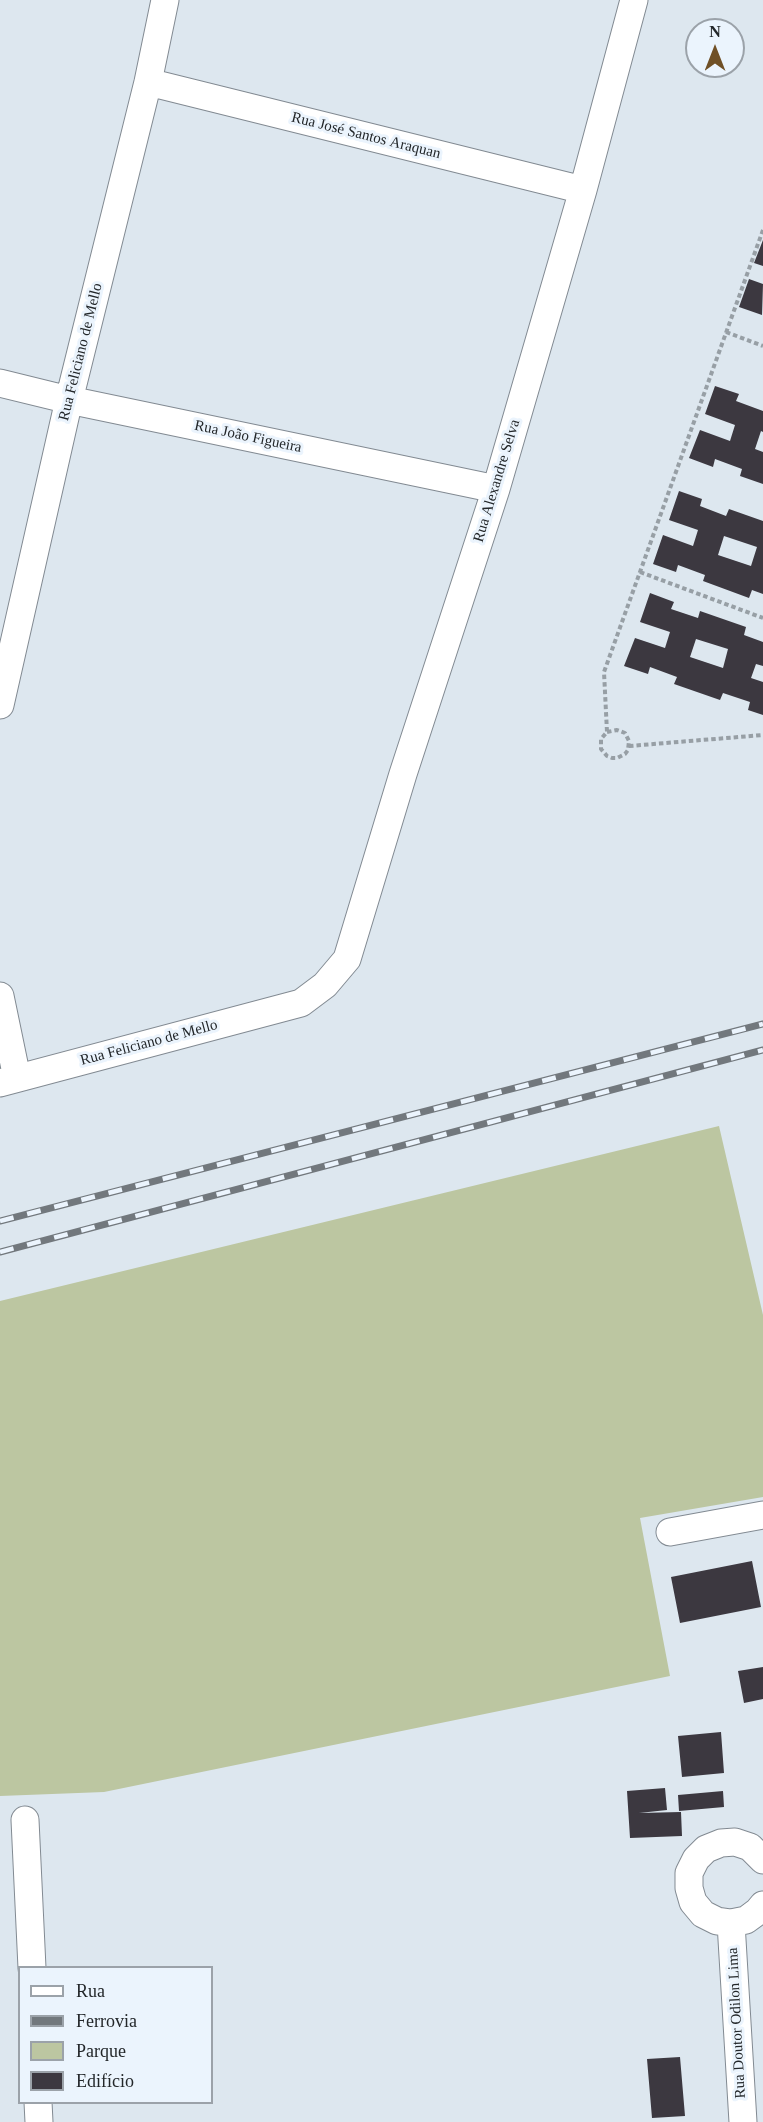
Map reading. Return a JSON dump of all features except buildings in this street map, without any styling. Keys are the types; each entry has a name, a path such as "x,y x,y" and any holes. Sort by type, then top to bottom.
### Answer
{"street":[{"name":"Rua Feliciano de Mello","path":"0,705 69,400 148,82 165,0"},
{"name":"Rua Alexandre Selva","path":"347,958 403,774 496,489 583,190 634,0"},
{"name":"Rua José Santos Araquan","path":"148,82 583,190"},
{"name":"Rua João Figueira","path":"0,383 69,400 496,489"},
{"name":"Rua Feliciano de Mello","path":"0,996 8,1081 301,1003 325,985 347,958"},
{"path":"670,1532 763,1515"},
{"path":"25,1820 32,1966"},
{"path":"763,1860 750,1847 735,1842 720,1843 706,1849 696,1859 689,1873 689,1888 693,1902 703,1914 717,1921 731,1923 746,1920 763,1905"},
{"name":"Rua Doutor Odilon Lima","path":"731,1923 743,2122"},
{"path":"38,2104 39,2122"}],"path":[{"path":"608,732 604,672 763,230"},
{"path":"726,332 763,346"},
{"path":"640,572 763,618"},
{"path":"616,730 625,733 629,746 621,757 608,756 601,749 601,739 608,732 616,730"},
{"path":"629,746 763,735"}],"green space":[{"path":"719,1126 763,1315 763,1497 640,1518 670,1676 104,1792 0,1796 0,1301"}],"railway":[{"path":"0,1221 763,1024"},
{"path":"0,1252 763,1050"}]}
